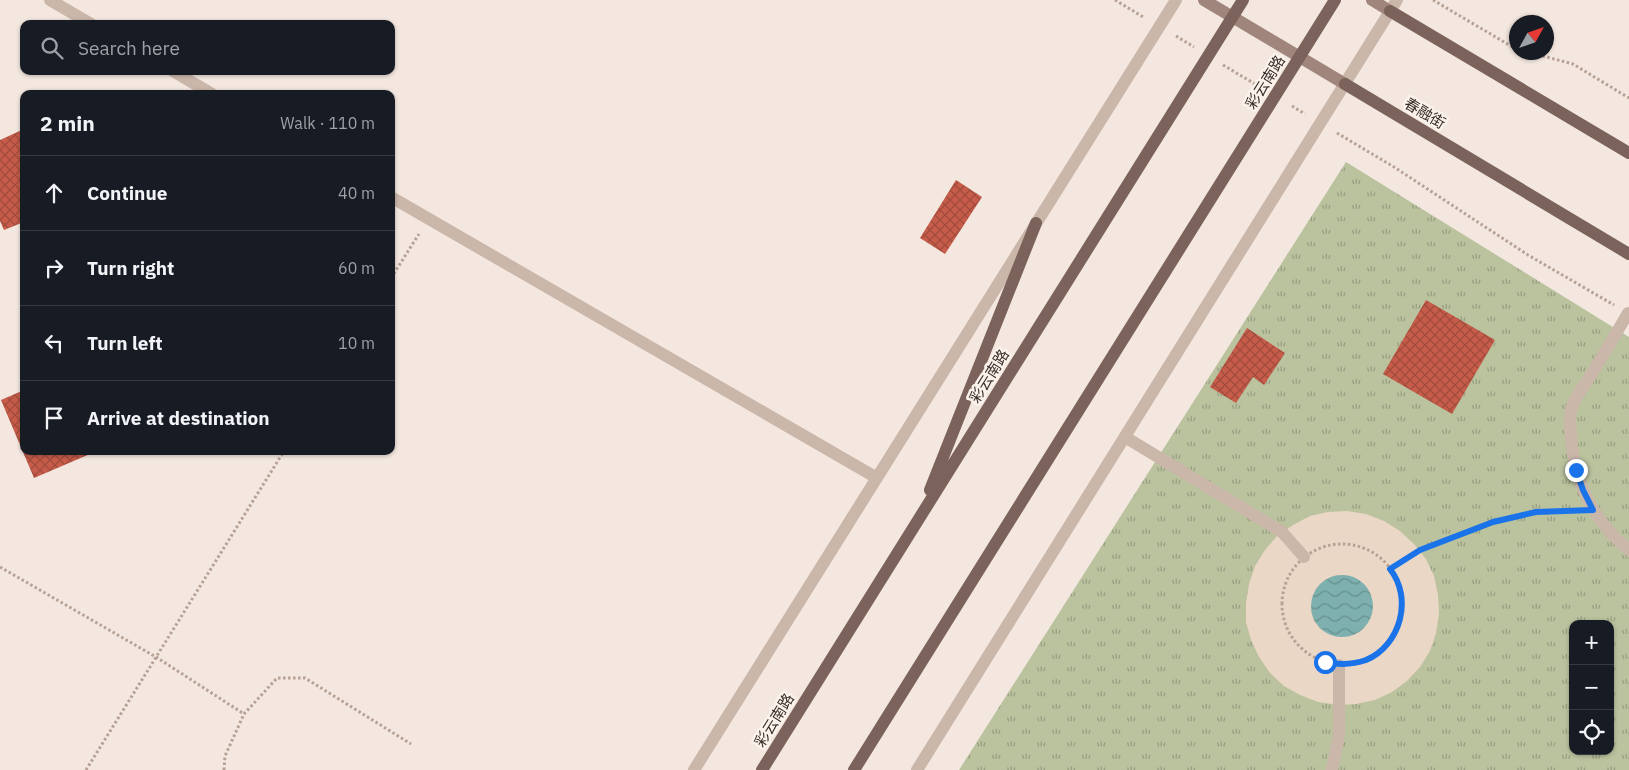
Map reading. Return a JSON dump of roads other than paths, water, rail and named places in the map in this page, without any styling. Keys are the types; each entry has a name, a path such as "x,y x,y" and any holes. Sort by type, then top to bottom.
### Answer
{"main road":[{"name":"春融街","path":"1204,0 1629,254"},
{"name":"彩云南路","path":"762,770 1243,0"},
{"name":"彩云南路","path":"854,770 1335,0"},
{"path":"1372,0 1393,6 1629,153"},
{"path":"919,518 1036,223"}],"street":[{"path":"50,0 84,20"},
{"path":"694,770 1176,0"},
{"path":"917,770 1393,6"},
{"path":"180,75 205,90"},
{"path":"395,199 877,478"},
{"path":"1628,314 1572,406 1570,427 1571,449 1583,490 1593,510 1605,527 1629,550"},
{"path":"1124,436 1282,532 1304,557"},
{"path":"1332,770 1339,734 1339,665"}],"water":[{"path":"1336,575 1348,575 1364,584 1371,594 1373,606 1371,618 1364,628 1348,637 1336,637 1325,632 1316,623 1311,612 1311,600 1316,589 1325,580"}]}
